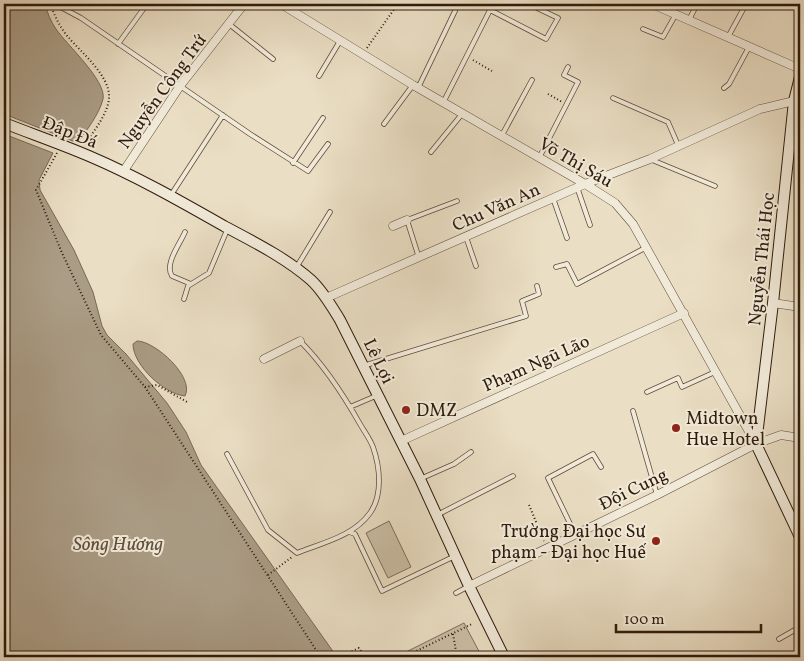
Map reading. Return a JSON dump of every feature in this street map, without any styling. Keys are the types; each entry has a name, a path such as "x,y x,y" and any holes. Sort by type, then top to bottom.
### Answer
{"main road":[{"name":"Nguyễn Thái Học","path":"756,444 794,101 800,77"},
{"name":"Đập Đá","path":"4,124 80,152 123,172"},
{"name":"Lê Lợi","path":"123,172 228,228 296,268 313,282 326,298 340,320 420,479 504,657"},
{"path":"756,444 800,537"}],"street":[{"name":"Nguyễn Công Trứ","path":"123,172 180,86 229,24 242,4"},
{"name":"Võ Thị Sáu","path":"281,4 416,87 615,203 633,224 756,444"},
{"path":"652,4 800,68"},
{"name":"Chu Văn An","path":"326,298 577,187 650,159 760,109 794,101"},
{"path":"393,226 407,220"},
{"path":"773,303 800,307"},
{"name":"Phạm Ngũ Lão","path":"401,441 684,313"},
{"path":"264,359 300,341"},
{"name":"Đội Cung","path":"469,586 657,495 756,444 781,435 800,438"}],"lane":[{"path":"55,4 81,18 308,171 328,144"},
{"path":"118,44 147,4"},
{"path":"689,20 697,4"},
{"path":"727,38 746,4"},
{"path":"443,103 490,10 546,39 558,18 537,8"},
{"path":"384,124 416,87 455,11"},
{"path":"643,29 663,37 676,14"},
{"path":"229,24 273,59"},
{"path":"318,76 340,41"},
{"path":"724,88 729,84 749,47"},
{"path":"539,158 578,82 564,75 568,67"},
{"path":"501,137 532,80"},
{"path":"613,98 668,122 679,146"},
{"path":"431,152 462,114"},
{"path":"170,196 223,115"},
{"path":"293,162 323,118"},
{"path":"650,159 715,186"},
{"path":"577,187 590,225"},
{"path":"553,198 567,238"},
{"path":"420,258 407,220 457,201"},
{"path":"296,268 330,212"},
{"path":"184,299 191,284 208,275 228,228"},
{"path":"186,232 170,264 169,270 172,276 191,284"},
{"path":"466,237 476,266"},
{"path":"556,267 567,264 577,284 645,248"},
{"path":"363,366 526,316 522,300 539,294 537,286"},
{"path":"227,454 268,530 297,553 349,532 370,513 378,488 379,477 372,446 350,408 316,357 300,341"},
{"path":"647,392 678,378 682,387 716,372"},
{"path":"350,408 378,395"},
{"path":"633,411 657,495"},
{"path":"420,479 454,464 472,452"},
{"path":"575,534 548,478 593,454 602,467"},
{"path":"437,515 513,476"},
{"path":"349,532 355,534 382,591 455,556"},
{"path":"456,593 469,586"},
{"path":"779,639 800,627"}],"path":[{"path":"50,4 67,36 105,80 110,96 103,118 80,152"},
{"path":"362,54 397,5"},
{"path":"466,56 492,70"},
{"path":"548,94 566,104"},
{"path":"62,146 36,190 62,253 101,335 145,387 320,656 327,657"},
{"path":"145,387 157,386 186,402"},
{"path":"528,505 547,548"},
{"path":"268,575 297,553"},
{"path":"404,657 472,624"},
{"path":"453,634 457,657"},
{"path":"338,657 359,648 364,657"}],"shaded area":[{"path":"389,521 411,567 388,578 366,533"},
{"path":"464,623 482,657 396,657"}],"water":[{"path":"4,4 45,4 49,17 56,29 93,73 99,83 103,91 103,99 99,111 78,143 4,114"},
{"name":"Sông Hương","path":"4,134 53,153 39,180 40,190 74,250 93,292 102,326 107,335 126,354 167,403 186,432 201,465 337,657 4,657"},
{"path":"137,341 154,347 172,361 184,379 187,388 185,396 168,390 144,369 134,352 133,344"}],"place":[{"name":"DMZ","path":"406,410"},
{"name":"Midtown Hue Hotel","path":"676,428"},
{"name":"Trường Đại học Sư phạm - Đại học Huế","path":"656,541"}]}
